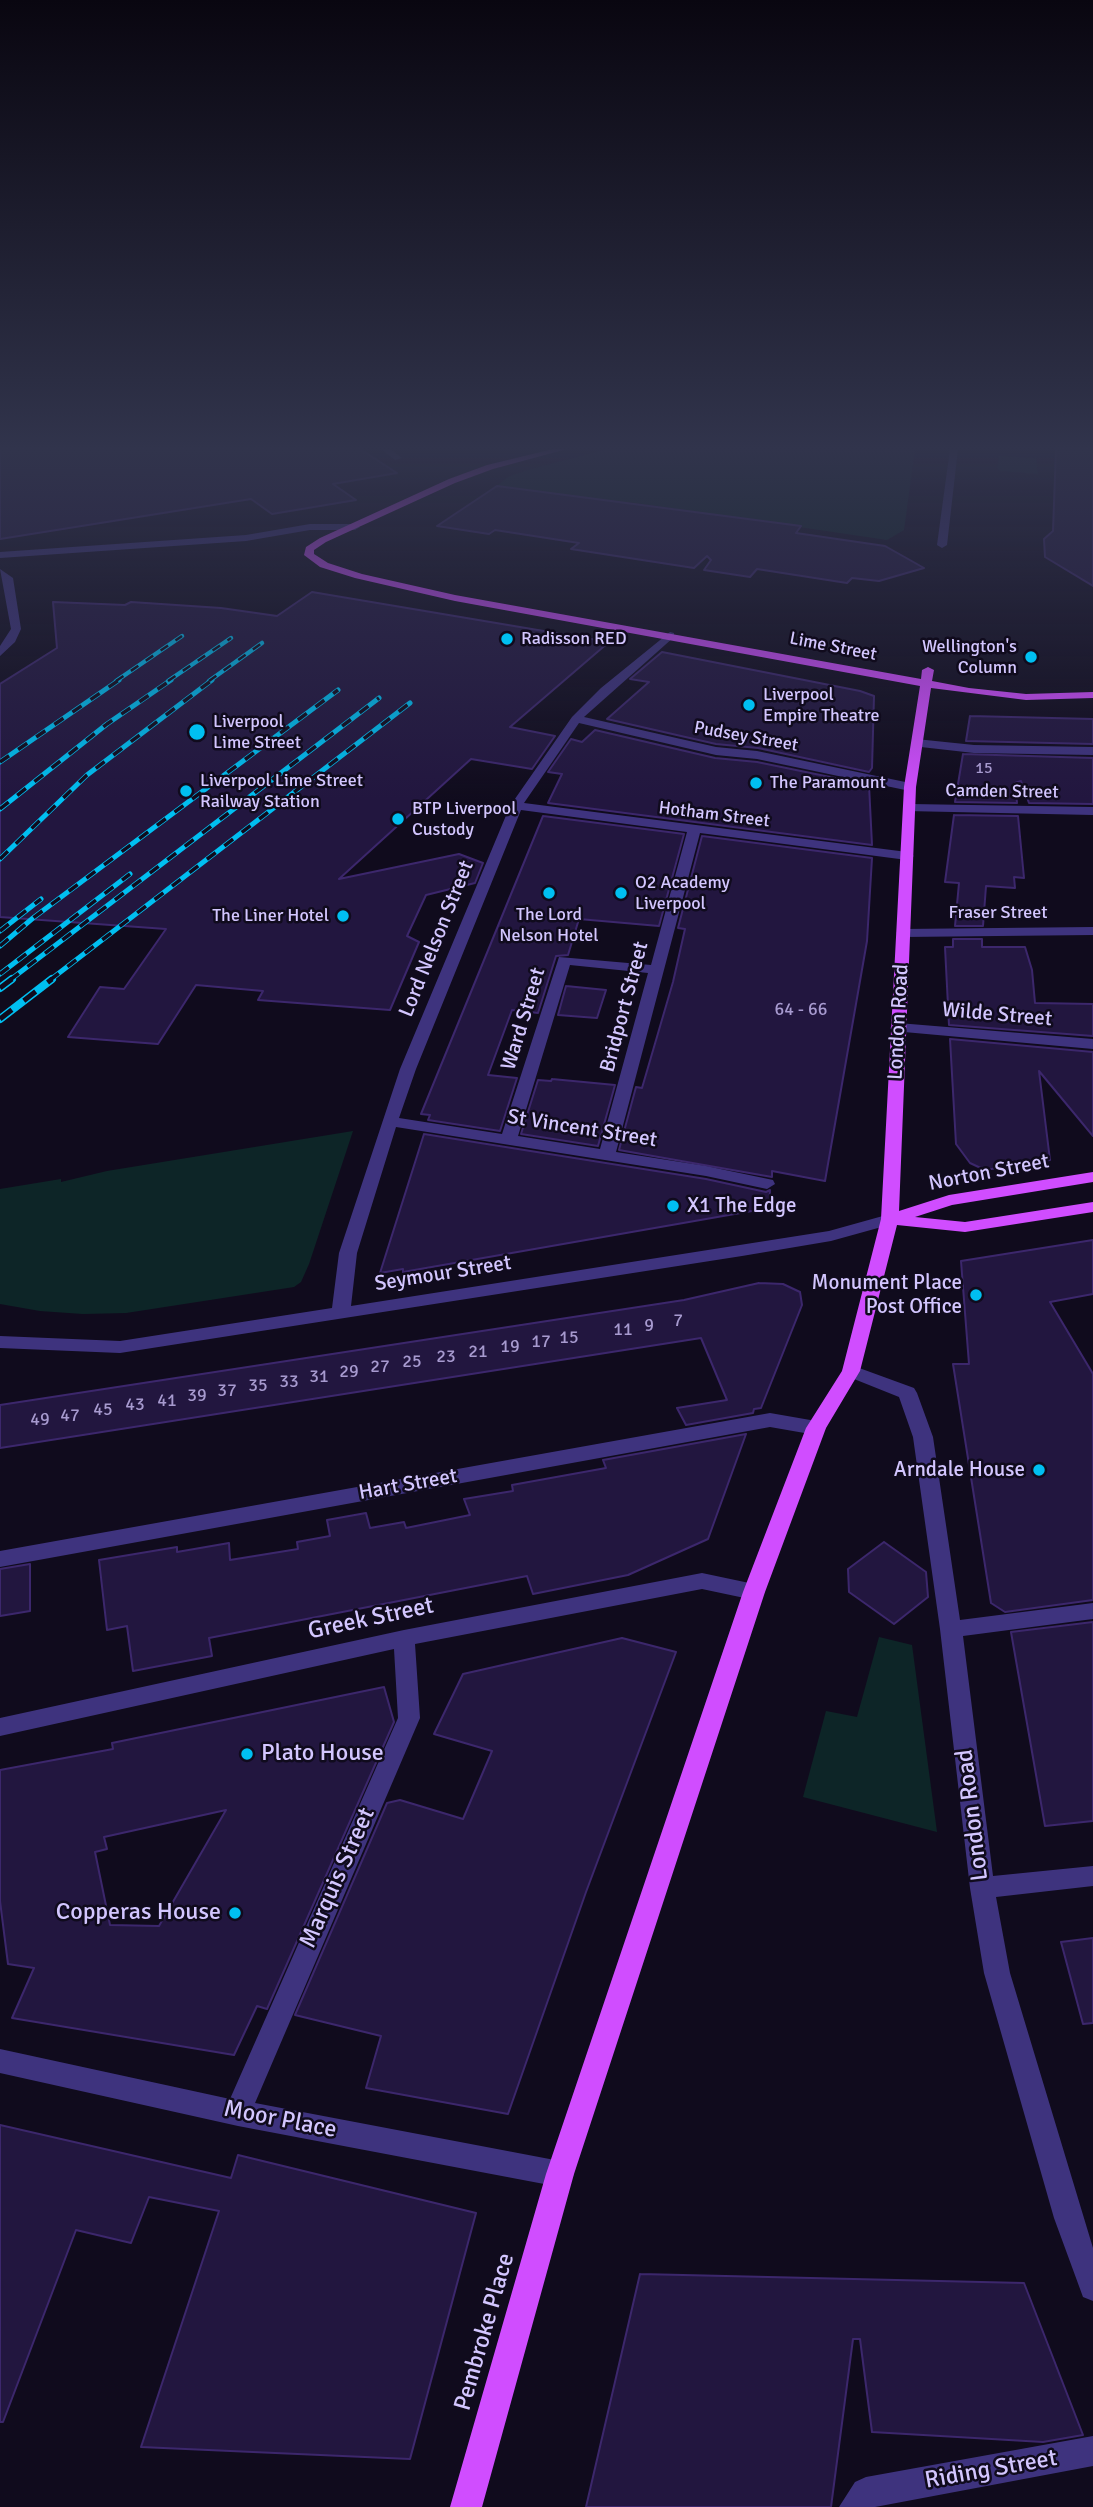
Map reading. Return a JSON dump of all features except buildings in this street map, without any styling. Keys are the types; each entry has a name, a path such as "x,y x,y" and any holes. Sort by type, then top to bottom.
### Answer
{"main road":[{"name":"Lime Street","path":"327,566 455,598 926,676 1014,696 1093,695"},
{"name":"London Road","path":"561,2174 754,1592 816,1428 851,1371 890,1219 910,787 926,676"},
{"name":"Norton Street","path":"890,1219 950,1200 1093,1177"},
{"name":"Norton Street","path":"890,1219 965,1227 1093,1207"},
{"name":"Pembroke Place","path":"466,2507 561,2174"}],"street":[{"path":"0,572 8,578 16,629 0,653"},
{"path":"0,618 13,617"},
{"name":"Lord Nelson Street","path":"341,1312 348,1253 390,1121 408,1069 516,806 576,719 605,690 670,635"},
{"name":"Pudsey Street","path":"576,719 716,751 757,755 910,787"},
{"path":"916,743 974,748 1093,751"},
{"name":"Hotham Street","path":"516,806 907,856"},
{"name":"Camden Street","path":"910,808 1093,811"},
{"name":"Bridport Street","path":"607,1154 694,830"},
{"name":"Fraser Street","path":"903,933 1093,931"},
{"name":"Ward Street","path":"509,1138 564,960 657,970"},
{"name":"Wilde Street","path":"898,1028 1093,1044"},
{"name":"St Vincent Street","path":"390,1121 607,1154 767,1184"},
{"name":"Seymour Street","path":"0,1342 120,1347 768,1247 831,1236 890,1219"},
{"name":"London Road","path":"851,1371 907,1393 923,1437 951,1629 982,1888 997,1973 1068,2218 1092,2283"},
{"name":"Hart Street","path":"0,1559 770,1420 816,1428"},
{"name":"Greek Street","path":"0,1727 404,1638 702,1581 754,1592"},
{"path":"951,1629 1093,1611"},
{"name":"Marquis Street","path":"238,2113 251,2077 409,1718 404,1638"},
{"path":"982,1888 1093,1876"},
{"name":"Moor Place","path":"0,2062 238,2113 561,2174"},
{"name":"Riding Street","path":"855,2507 866,2493 1093,2451"}],"green space":[{"path":"353,1131 309,1264 301,1282 294,1287 126,1313 40,1311 0,1304 0,1189 61,1179 61,1182 107,1171"},
{"path":"879,1637 912,1645 937,1832 803,1797 826,1711 857,1717"}],"railway":[{"path":"116,681 182,636"},
{"path":"168,681 231,638"},
{"path":"209,681 262,643"},
{"path":"0,762 119,680"},
{"path":"0,809 107,724 171,680"},
{"path":"0,859 87,775 212,680"},
{"path":"0,946 33,918 338,690"},
{"path":"10,980 379,698"},
{"path":"50,980 410,703"},
{"path":"0,974 130,874"},
{"path":"0,931 41,899"},
{"path":"0,988 12,979"},
{"path":"0,1019 52,979"}],"place":[{"name":"Radisson RED","path":"507,639"},
{"name":"Wellington's Column","path":"1031,657"},
{"name":"Liverpool Empire Theatre","path":"749,705"},
{"name":"Liverpool Lime Street","path":"197,732"},
{"name":"The Paramount","path":"756,783"},
{"name":"Liverpool Lime Street Railway Station","path":"186,791"},
{"name":"BTP Liverpool Custody","path":"398,819"},
{"name":"The Lord Nelson Hotel","path":"549,893"},
{"name":"O2 Academy Liverpool","path":"621,893"},
{"name":"The Liner Hotel","path":"343,916"},
{"name":"X1 The Edge","path":"673,1206"},
{"name":"Monument Place Post Office","path":"976,1295"},
{"name":"Arndale House","path":"1039,1470"},
{"name":"Plato House","path":"247,1754"},
{"name":"Copperas House","path":"235,1913"}]}
